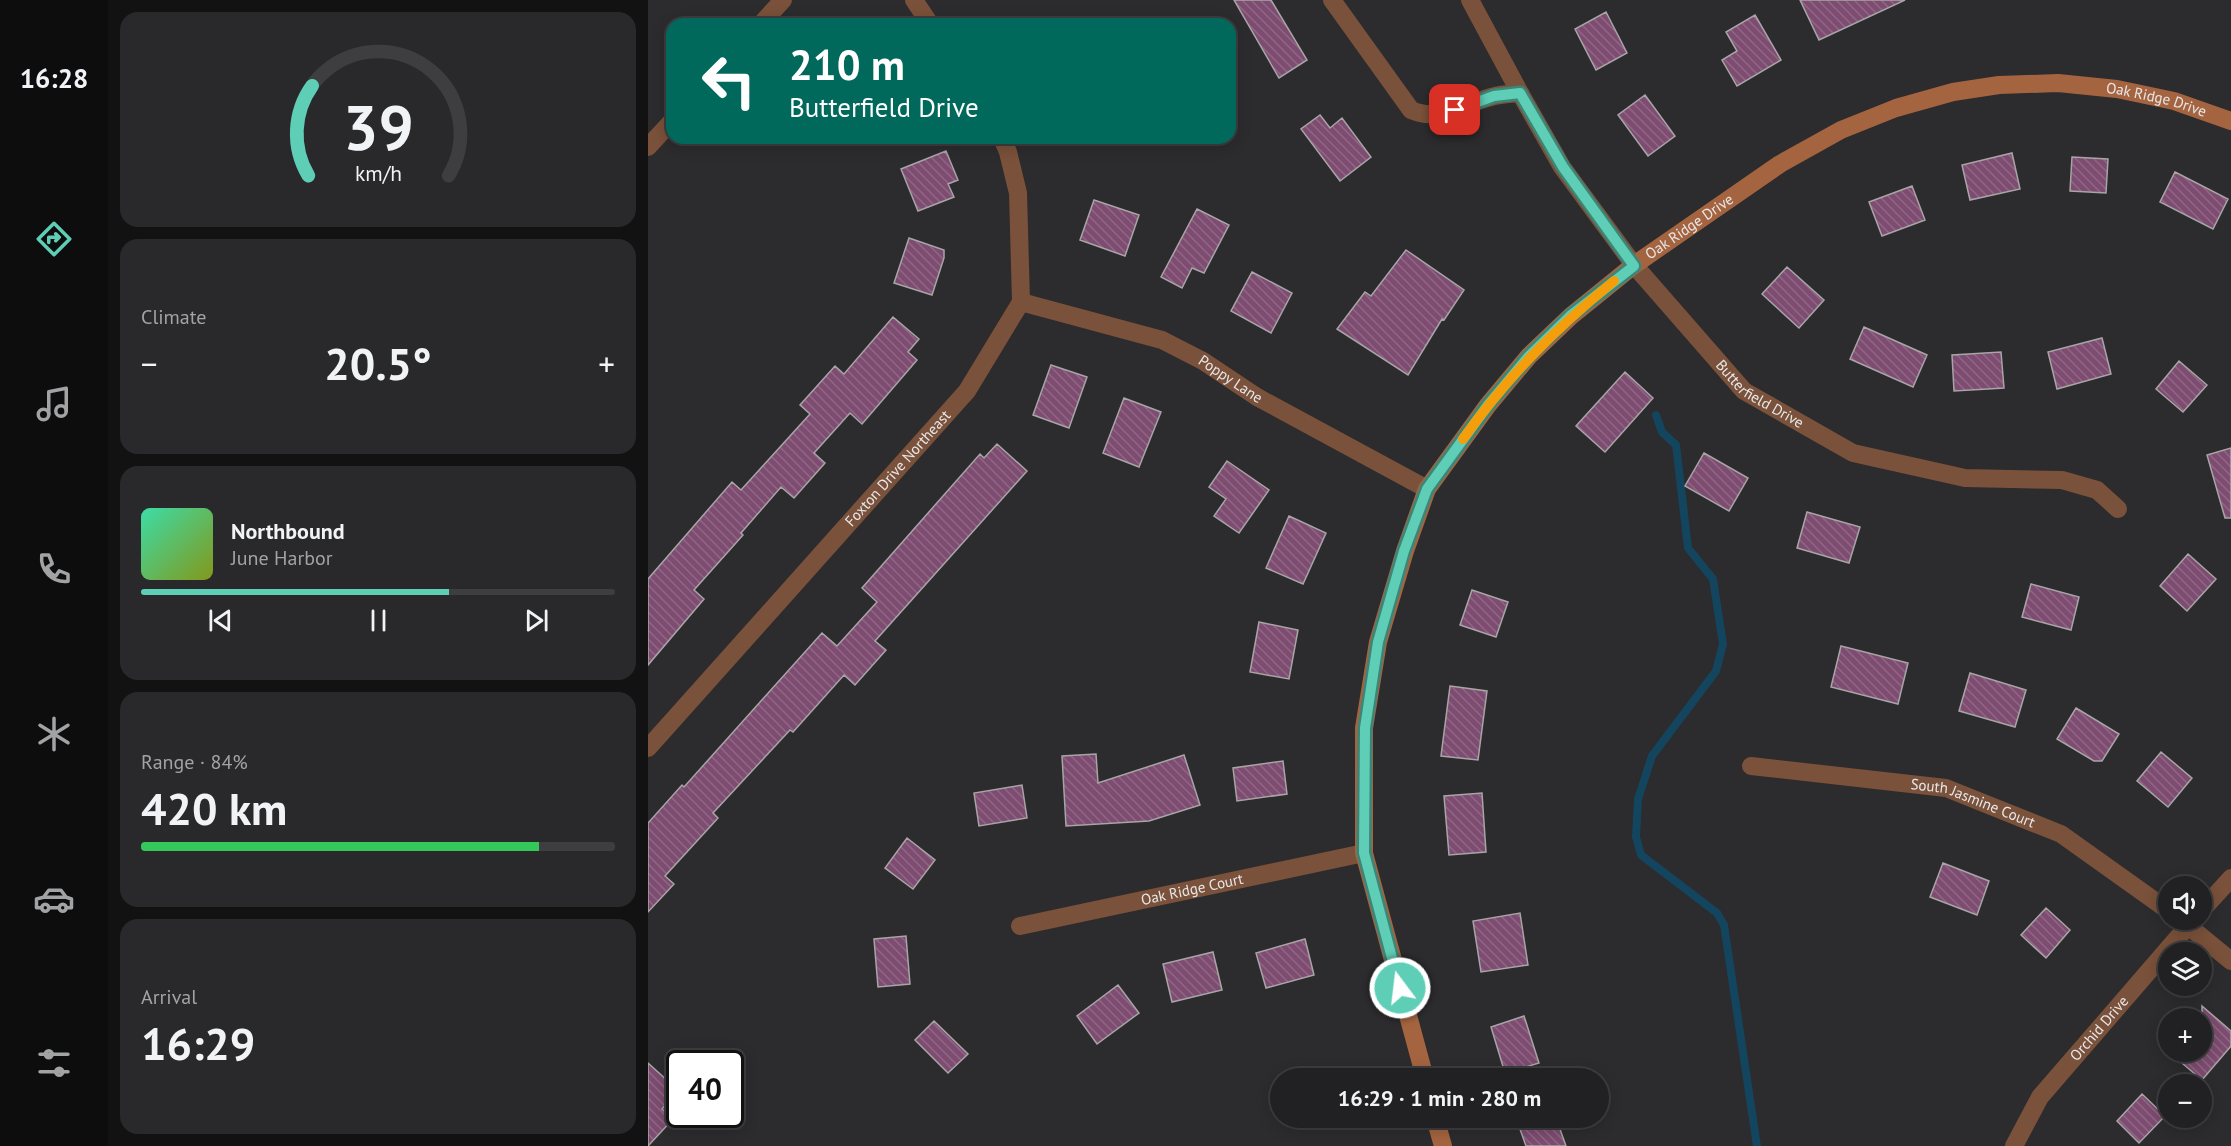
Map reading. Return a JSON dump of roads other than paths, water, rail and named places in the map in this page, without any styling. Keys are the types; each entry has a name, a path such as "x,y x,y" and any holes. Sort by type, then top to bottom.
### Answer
{"street":[{"path":"766,18 783,0"},
{"path":"914,0 926,18"},
{"path":"1332,0 1411,110 1431,115 1455,110 1494,96 1520,93"},
{"name":"Butterfield Drive","path":"1470,0 1563,167 1634,266 1744,391 1854,453 1965,478 2062,480 2097,490 2118,509"},
{"name":"Oak Ridge Drive","path":"1422,1068 1364,853 1365,728 1378,642 1404,551 1427,489 1488,405 1529,356 1570,316 1634,266 1780,164 1841,130 1896,108 1953,92 1999,85 2058,83 2117,89 2174,101 2231,121"},
{"path":"648,147 666,128"},
{"path":"1005,144 1018,193 1021,302"},
{"name":"Poppy Lane","path":"1021,302 1162,340 1203,361 1257,397 1427,489"},
{"name":"Foxton Drive Northeast","path":"648,748 967,391 1021,302"},
{"name":"South Jasmine Court","path":"1751,766 1946,788 2061,834 2158,903"},
{"name":"Oak Ridge Court","path":"1020,926 1364,853"},
{"path":"2212,899 2231,878"},
{"name":"Orchid Drive","path":"2014,1146 2040,1097 2179,930"},
{"path":"2197,930 2231,961"},
{"path":"1438,1128 1443,1146"}],"waterway":[{"path":"1656,415 1662,432 1676,445 1688,548 1713,579 1723,644 1716,671 1652,756 1638,799 1636,837 1641,855 1717,913 1724,925 1757,1146"}]}
